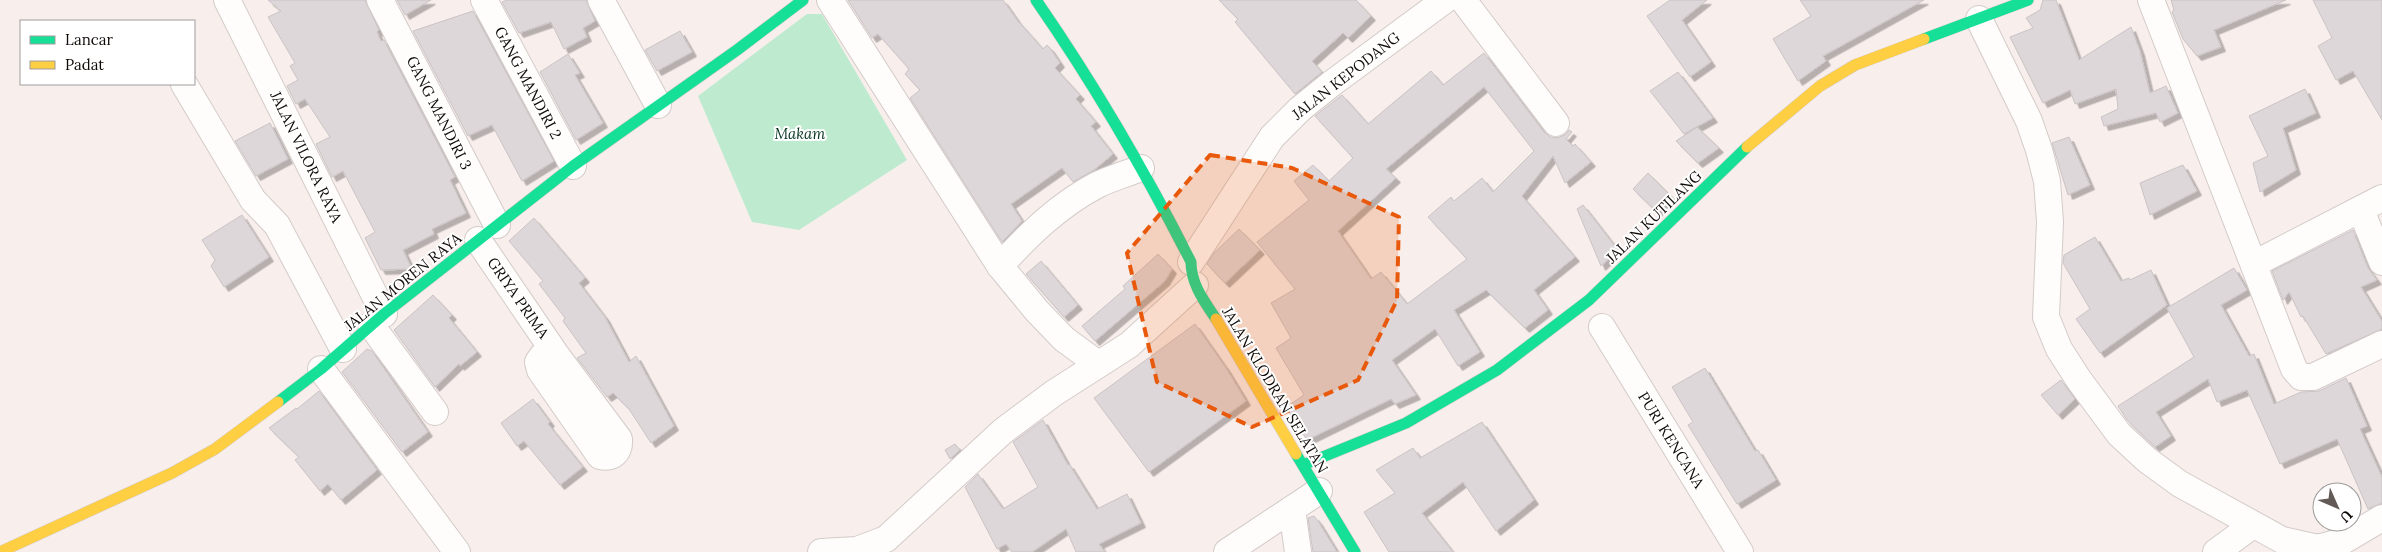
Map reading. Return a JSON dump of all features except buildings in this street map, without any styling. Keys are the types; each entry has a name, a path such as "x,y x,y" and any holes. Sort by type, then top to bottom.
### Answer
{"street":[{"name":"JALAN VILORA RAYA","path":"228,0 377,320 436,412"},
{"name":"GANG MANDIRI 3","path":"380,0 488,233"},
{"name":"GANG MANDIRI 2","path":"484,0 573,166"},
{"path":"601,0 658,105"},
{"name":"JALAN MOREN RAYA","path":"0,552 172,473 252,422 377,320 573,166 803,0"},
{"path":"830,0 1000,266 1037,311 1064,339 1093,360"},
{"path":"1000,266 1029,234 1062,206 1098,184 1140,168 1068,46 1036,0"},
{"name":"JALAN KEPODANG","path":"1193,274 1272,137 1300,109 1331,84 1445,0"},
{"path":"1463,0 1556,123"},
{"name":"JALAN KUTILANG","path":"1303,464 1406,423 1497,370 1589,300 1758,136 1820,86 1855,65 2028,0"},
{"path":"2151,0 2294,368 2301,378 2313,377 2382,344"},
{"path":"1979,19 2029,121 2047,181 2050,222 2046,317 2060,349 2079,380 2119,434 2147,460 2180,484 2282,540 2318,548 2343,541 2382,518"},
{"path":"185,85 253,200 277,225 342,350"},
{"name":"JALAN KLODRAN SELATAN","path":"1140,168 1180,239 1193,274 1355,552"},
{"path":"2254,264 2371,204 2382,262"},
{"name":"GRIYA PRIMA","path":"488,233 558,356"},
{"path":"821,552 857,550 886,539 1003,432 1093,360 1129,345 1193,274"},
{"name":"PURI KENCANA","path":"1602,327 1740,552"},
{"path":"320,368 455,549"},
{"path":"1227,552 1319,491"},
{"path":"1292,509 1298,552"},
{"path":"2216,552 2253,525"}],"highlighted area":[{"path":"1210,155 1292,168 1399,217 1397,300 1358,380 1252,427 1157,382 1127,253"}],"green space":[{"name":"Makam","path":"807,14 822,14 907,160 799,230 752,222 698,96"}],"traffic: fast":[{"path":"278,402 321,369 384,314 573,166 737,50 803,0"},
{"path":"1036,0 1098,96 1156,194 1191,262 1196,285 1216,319"},
{"path":"1924,39 2028,0"},
{"path":"1303,465 1406,423 1497,370 1589,300 1747,147"},
{"path":"1296,454 1355,552"}],"traffic: slow":[{"path":"1747,147 1820,86 1855,65 1924,39"},
{"path":"1216,319 1296,454"},
{"path":"0,552 172,473 215,449 278,402"}]}
